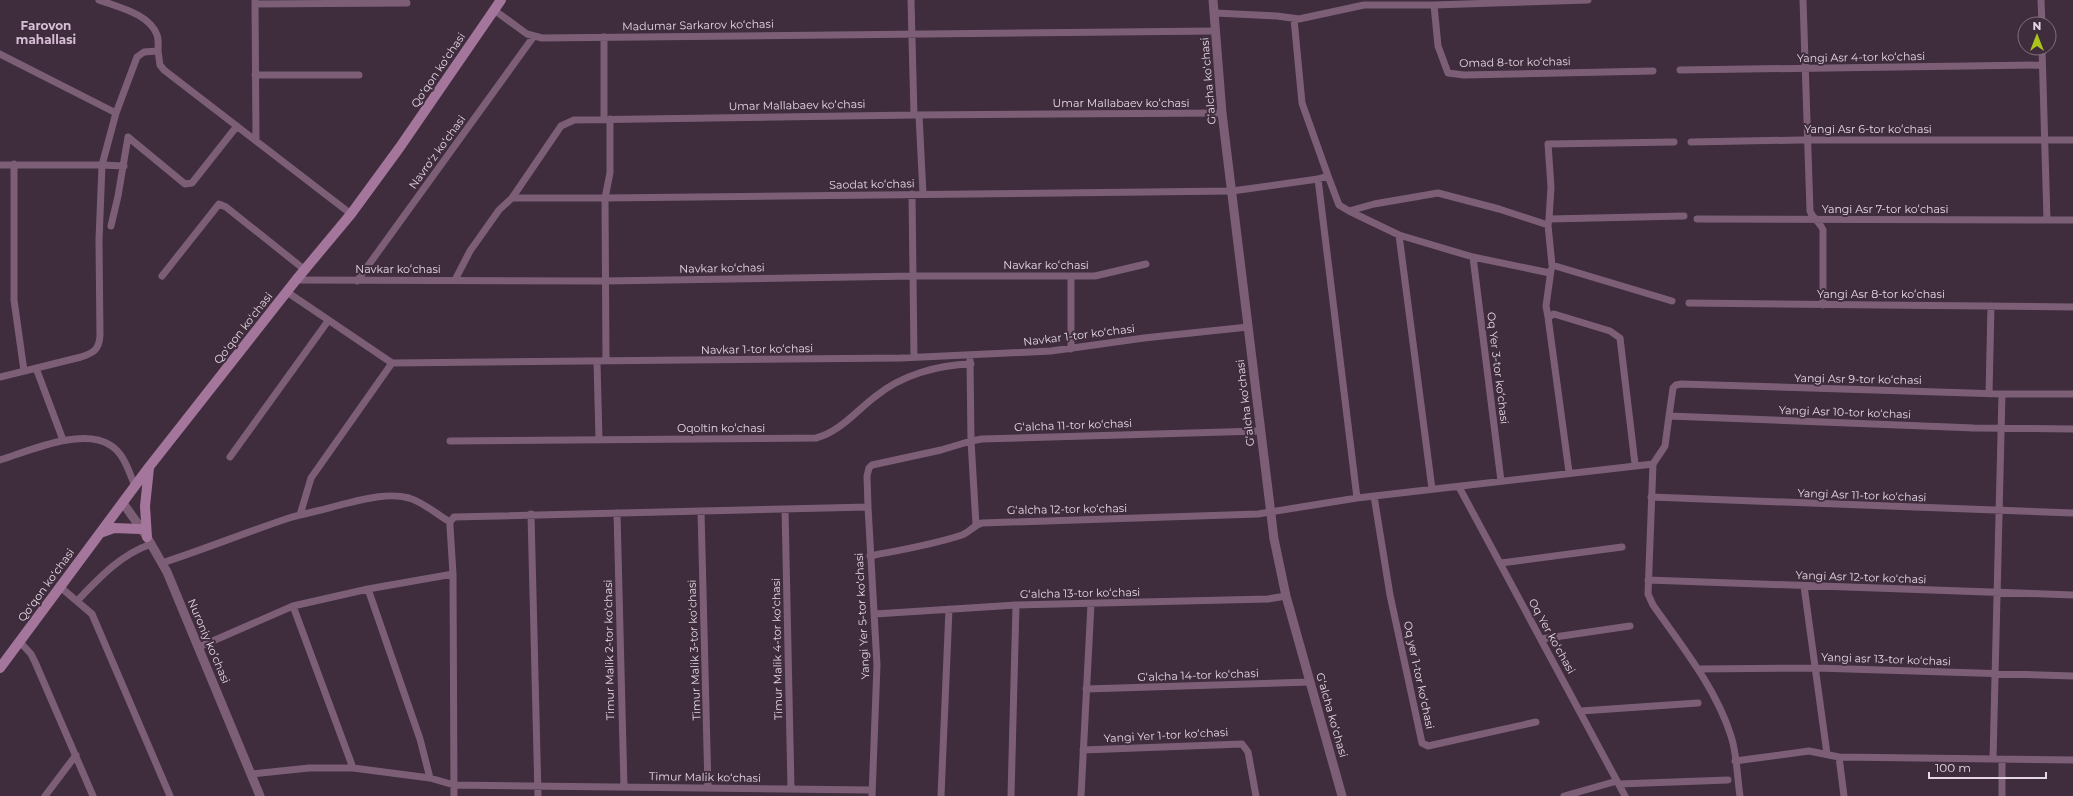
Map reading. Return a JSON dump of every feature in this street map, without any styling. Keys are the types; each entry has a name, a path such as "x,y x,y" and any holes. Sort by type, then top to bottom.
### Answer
{"main road":[{"name":"Qoʻqon koʻchasi","path":"0,668 59,586 100,534 149,467 296,280 351,214 400,147 501,0"},
{"path":"149,467 145,506 149,541"},
{"path":"100,534 114,528 140,529"}],"street":[{"path":"99,0 144,19 153,27 158,38 160,66 164,70 351,214"},
{"path":"121,9 122,0"},
{"path":"910,0 922,194"},
{"name":"Gʻalcha koʻchasi","path":"1213,0 1222,113 1270,512 1279,571 1342,796"},
{"path":"1214,13 1277,16 1294,19 1309,18 1364,5 1403,2 1434,5 1588,0"},
{"path":"1803,0 1810,211 1820,223 1823,236 1823,304"},
{"path":"2041,0 2042,16"},
{"path":"256,141 255,2 407,3"},
{"name":"Omad 8-tor koʻchasi","path":"1434,5 1438,46 1448,73 1464,76 1653,70"},
{"name":"Madumar Sarkarov koʻchasi","path":"494,10 527,34 534,36 604,37 1216,31"},
{"path":"1294,19 1302,102 1339,205 1399,235 1473,257 1550,273"},
{"name":"Navroʻz koʻchasi","path":"357,281 534,36"},
{"path":"604,37 610,173 604,198 606,361"},
{"path":"0,377 81,357 92,353 98,347 100,336 99,240 102,165 116,113 137,57 144,52 158,51"},
{"path":"0,54 116,113"},
{"path":"2042,56 2047,220"},
{"name":"Yangi Asr 4-tor koʻchasi","path":"1680,70 2042,65"},
{"path":"255,75 359,75"},
{"name":"Umar Mallabaev koʻchasi","path":"455,280 470,251 499,210 512,198 561,126 574,120 916,115 1222,113"},
{"path":"110,226 124,166 126,140 130,137 184,184 190,184 237,126"},
{"name":"Yangi Asr 6-tor koʻchasi","path":"1692,142 2073,140"},
{"path":"1569,472 1546,306 1552,265 1549,222 1551,187 1548,144 1674,142"},
{"path":"14,164 14,300 24,371"},
{"path":"0,165 124,166"},
{"name":"Saodat koʻchasi","path":"512,198 1232,191 1318,179 1328,176"},
{"path":"1318,179 1357,498"},
{"path":"1349,211 1374,204 1438,193 1549,222 1684,216"},
{"path":"912,194 914,358"},
{"path":"162,276 220,204 226,207 305,270"},
{"name":"Yangi Asr 7-tor koʻchasi","path":"1697,219 2073,220"},
{"path":"1399,235 1432,489"},
{"name":"Oq Yer 3-tor koʻchasi","path":"1473,257 1501,481"},
{"name":"Navkar koʻchasi","path":"296,280 605,281 914,276 1096,276 1146,264"},
{"path":"1552,265 1672,301"},
{"path":"1071,276 1071,349"},
{"path":"287,292 392,363 312,478 300,515"},
{"name":"Yangi Asr 8-tor koʻchasi","path":"1689,303 2073,307"},
{"path":"1989,394 1991,306"},
{"path":"1548,317 1554,314 1610,331 1620,338 1635,464"},
{"path":"230,457 328,321"},
{"name":"Navkar 1-tor koʻchasi","path":"392,363 597,362 970,356 1071,349 1144,338 1248,327"},
{"path":"970,356 971,441 976,525"},
{"path":"597,362 599,440"},
{"name":"Oqoltin koʻchasi","path":"450,441 816,438 833,431 875,396 901,380 943,367 971,364"},
{"path":"36,368 63,440"},
{"name":"Yangi Asr 9-tor koʻchasi","path":"1669,416 1673,388 1676,385 1681,384 1989,394 2073,394"},
{"path":"1993,759 2002,394"},
{"path":"1669,416 1665,446 1653,464 1648,580 1650,599 1698,669 1728,727 1740,796"},
{"name":"Yangi Asr 10-tor koʻchasi","path":"1669,416 2002,428 2073,429"},
{"name":"Gʻalcha 11-tor koʻchasi","path":"868,507 867,476 869,468 872,465 941,450 971,441 982,439 1260,431"},
{"path":"0,460 63,440 91,439 109,444 123,459 135,486"},
{"path":"1270,512 1357,498 1459,487 1635,464 1653,464"},
{"name":"Oq Yer koʻchasi","path":"1459,487 1581,711 1625,796"},
{"path":"162,563 300,515 358,501 392,496 408,498 421,503 450,524"},
{"name":"Oq yer 1-tor koʻchasi","path":"1374,496 1390,595 1422,743 1428,746 1536,722"},
{"name":"Yangi Asr 11-tor koʻchasi","path":"1651,498 2073,513"},
{"name":"Nuroniy koʻchasi","path":"122,503 149,541 162,563 199,647 260,796"},
{"path":"454,796 453,574 450,524 454,517 868,507"},
{"name":"Yangi Yer 5-tor koʻchasi","path":"868,507 877,664 872,793"},
{"name":"Timur Malik 4-tor koʻchasi","path":"785,509 791,789"},
{"name":"Timur Malik 3-tor koʻchasi","path":"701,511 708,788"},
{"name":"Gʻalcha 12-tor koʻchasi","path":"870,556 955,537 969,532 976,525 990,522 1270,512"},
{"name":"Timur Malik 2-tor koʻchasi","path":"617,513 624,787"},
{"path":"531,514 538,796"},
{"path":"77,601 105,572 122,558 149,541"},
{"path":"1501,563 1622,547"},
{"path":"199,647 293,606 368,589 453,574"},
{"name":"Yangi Asr 12-tor koʻchasi","path":"1648,580 2073,595"},
{"path":"59,586 92,614 170,796"},
{"path":"1804,586 1827,754"},
{"path":"368,589 420,739 430,778"},
{"name":"Gʻalcha 13-tor koʻchasi","path":"875,614 1016,605 1268,599 1286,596"},
{"path":"1081,796 1091,604"},
{"path":"1011,796 1016,605"},
{"path":"293,606 353,768"},
{"path":"941,796 949,609"},
{"path":"1541,639 1630,626"},
{"path":"20,642 35,662 93,796"},
{"name":"Yangi asr 13-tor koʻchasi","path":"1698,669 1816,668 2073,676"},
{"name":"Gʻalcha 14-tor koʻchasi","path":"1086,689 1310,682"},
{"path":"1581,711 1698,703"},
{"name":"Yangi Yer 1-tor koʻchasi","path":"1083,750 1242,744 1248,752 1256,796"},
{"path":"1735,761 1809,751 1839,758 2073,760"},
{"path":"45,796 76,755"},
{"path":"1839,758 1844,796"},
{"path":"2002,759 2002,796"},
{"name":"Timur Malik koʻchasi","path":"251,774 309,768 353,768 430,778 454,785 791,789 872,793"},
{"path":"1564,796 1618,782 1728,780"}],"district":[{"name":"Farovon mahallasi","path":"46,32"}]}
